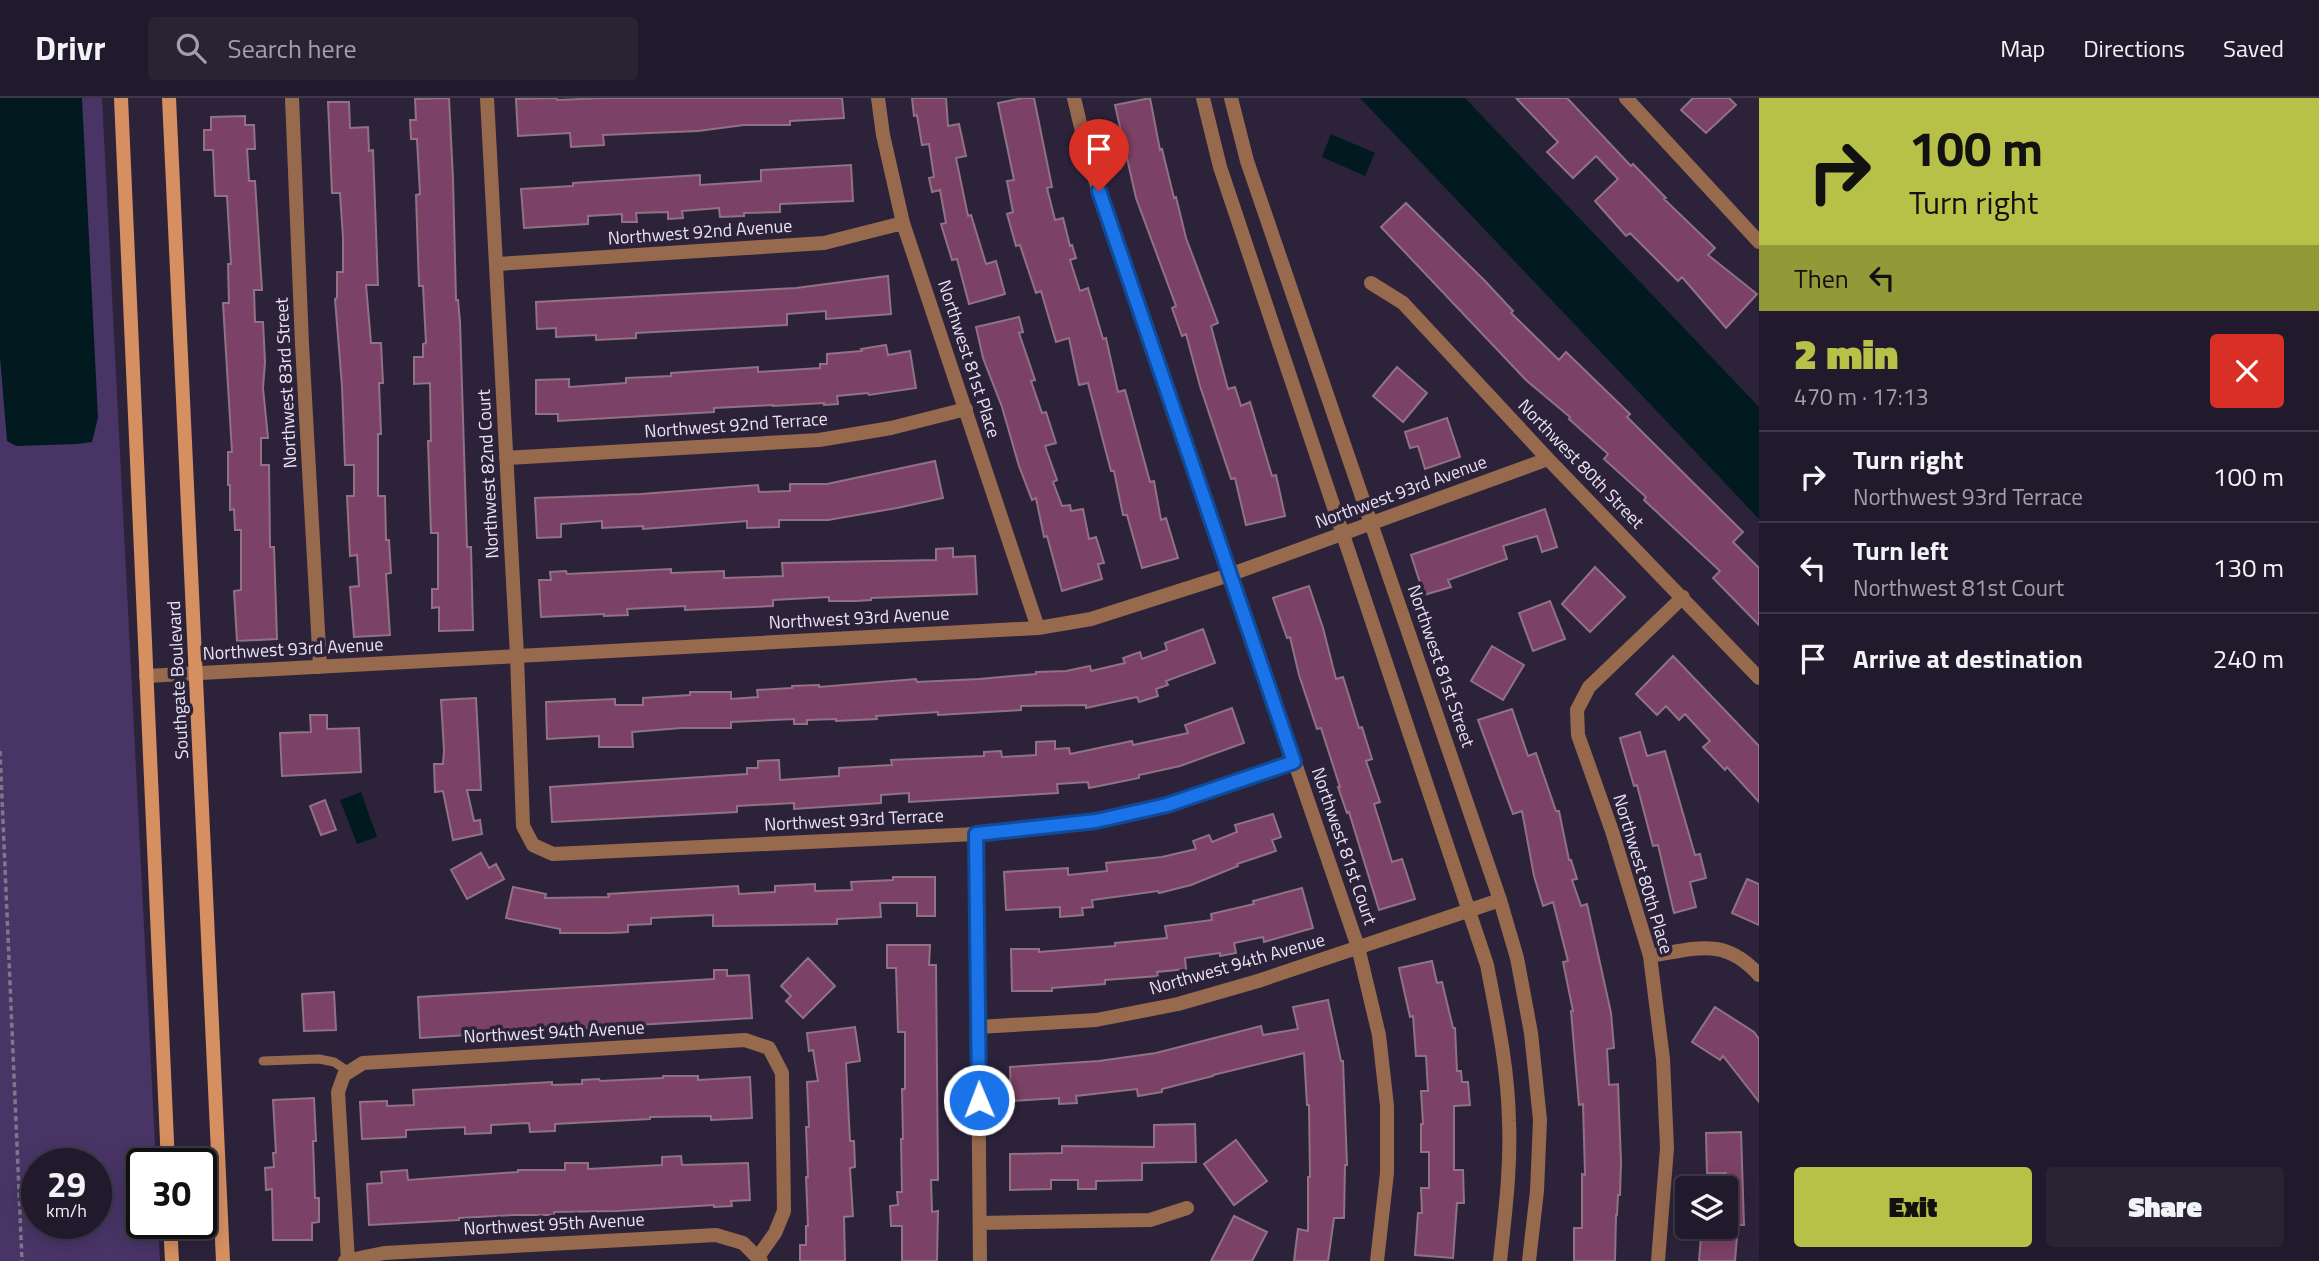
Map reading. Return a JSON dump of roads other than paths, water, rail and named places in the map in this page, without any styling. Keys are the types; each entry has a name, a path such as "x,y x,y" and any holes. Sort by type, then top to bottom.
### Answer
{"main road":[{"name":"Southgate Boulevard","path":"121,98 167,1148"},
{"name":"Southgate Boulevard","path":"169,98 198,674 223,1261"},
{"path":"171,1239 172,1261"}],"street":[{"name":"Northwest 83rd Street","path":"292,98 302,344 320,667"},
{"name":"Northwest 82nd Court","path":"488,98 517,656 523,826 533,845"},
{"name":"Northwest 81st Place","path":"878,98 883,135 903,223 1038,628"},
{"name":"Northwest 81st Court","path":"1074,98 1090,165 1358,947 1379,1035 1387,1106 1387,1173 1377,1261"},
{"path":"1203,98 1220,167 1488,965 1501,1038 1509,1120 1508,1192 1500,1261"},
{"name":"Northwest 81st Street","path":"1231,98 1247,161 1500,900 1517,958 1531,1033 1539,1120 1537,1192 1529,1261"},
{"path":"1634,101 1759,242"},
{"name":"Northwest 92nd Avenue","path":"498,264 824,243 903,223"},
{"name":"Northwest 80th Street","path":"1371,283 1403,303 1548,459 1759,678"},
{"name":"Northwest 92nd Terrace","path":"506,458 819,440 891,428 966,409"},
{"name":"Northwest 93rd Avenue","path":"145,676 1038,628 1091,620 1229,575 1548,459"},
{"name":"Northwest 80th Place","path":"1658,1261 1667,1149 1663,1059 1650,956 1612,831 1578,734 1577,710 1589,687 1683,597"},
{"name":"Northwest 93rd Terrace","path":"533,845 553,854 976,834 1108,819 1167,805 1294,762"},
{"path":"976,834 980,1261"},
{"name":"Northwest 94th Avenue","path":"978,1027 1096,1020 1178,1004 1258,981 1500,900"},
{"path":"1650,956 1702,948 1727,950 1749,964 1759,975"},
{"name":"Northwest 94th Avenue","path":"346,1073 363,1063 745,1040 769,1048 782,1073 784,1211 760,1259"},
{"path":"346,1073 338,1092 347,1261"},
{"path":"980,1223 1150,1220 1187,1208"},
{"name":"Northwest 95th Avenue","path":"347,1261 384,1252 716,1235 743,1242 760,1259"}],"lane":[{"path":"263,1061 319,1059 334,1062 346,1073"}],"water":[{"path":"0,98 82,98 98,418 92,442 16,446 7,441 0,357"},
{"path":"1360,98 1465,98 1759,407 1759,519"},
{"path":"1331,134 1375,153 1365,176 1322,157"},
{"path":"361,792 377,837 357,844 340,800"}]}
